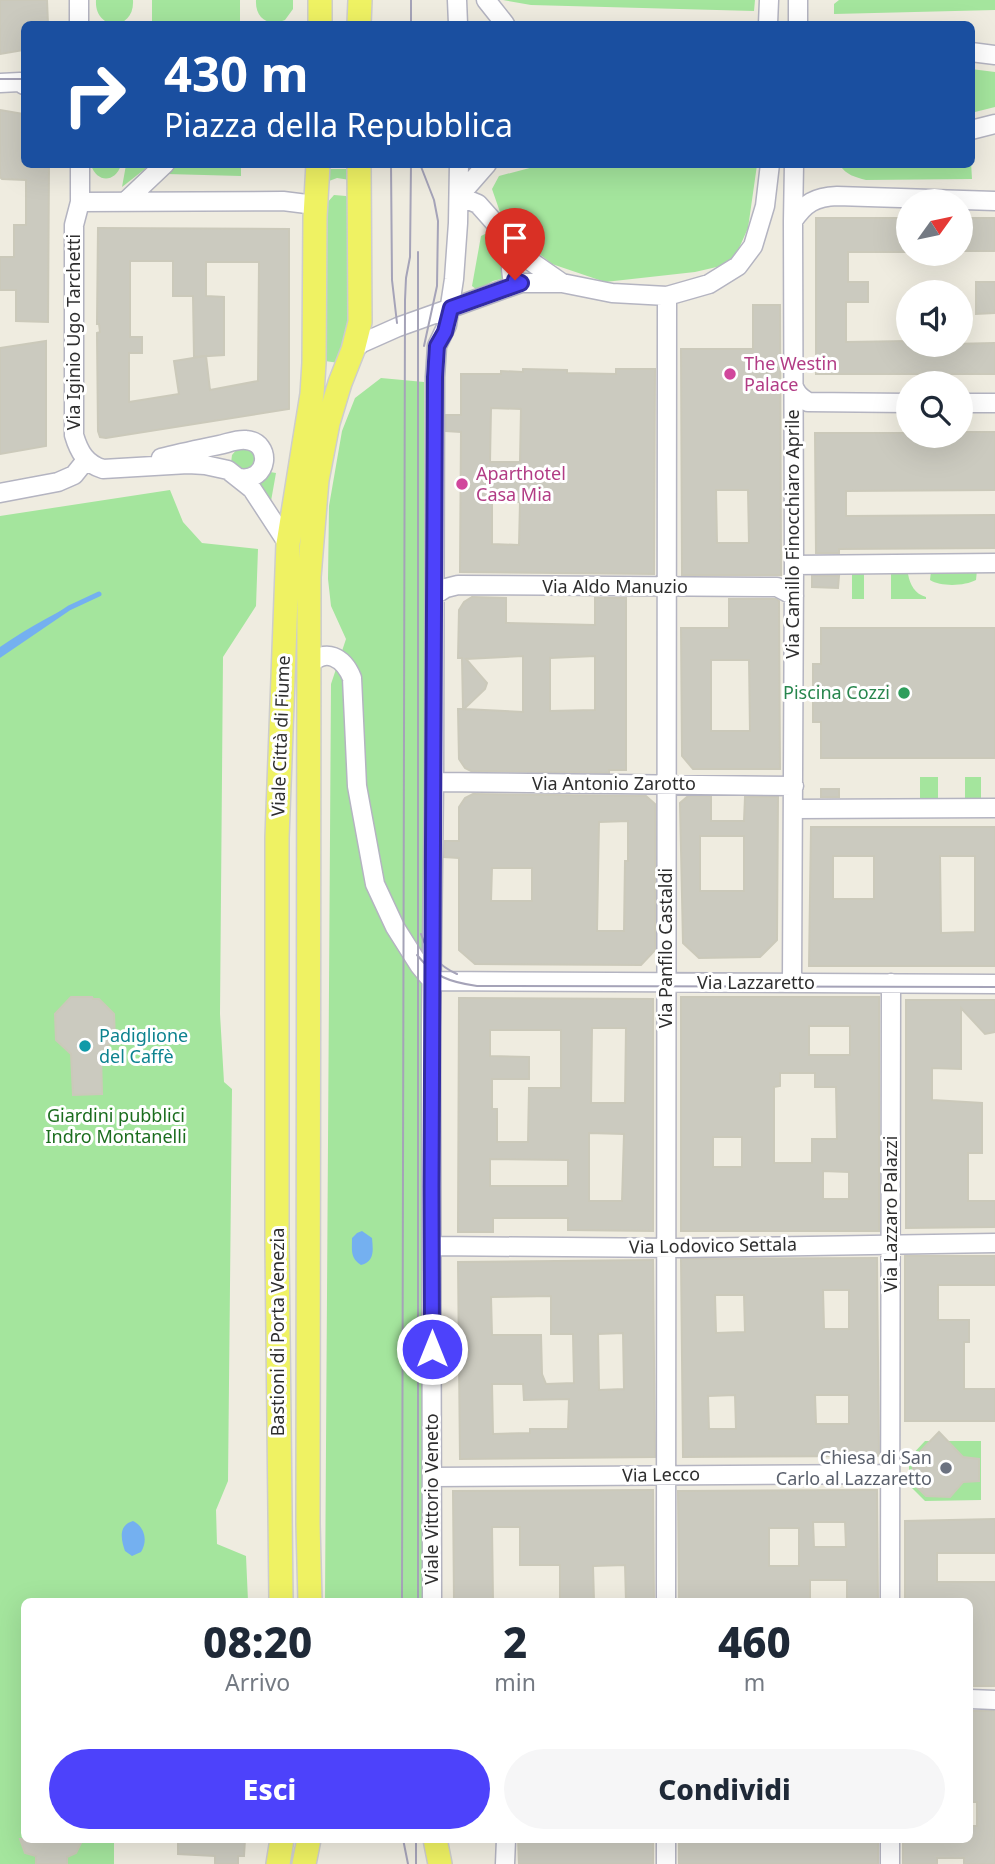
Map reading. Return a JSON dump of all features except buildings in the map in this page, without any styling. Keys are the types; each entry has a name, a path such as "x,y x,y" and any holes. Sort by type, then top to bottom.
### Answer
{"main road":[{"path":"320,0 320,21"},
{"path":"359,0 359,21"},
{"path":"318,168 312,394 318,417"},
{"path":"318,417 340,383 354,350 358,329 361,307 359,168"},
{"name":"Viale Città di Fiume","path":"278,1062 277,838 288,544 318,417"},
{"name":"Viale Città di Fiume","path":"309,1062 309,577 317,481 318,417"},
{"name":"Bastioni di Porta Venezia","path":"278,1062 281,1598"},
{"name":"Bastioni di Porta Venezia","path":"309,1062 310,1598"},
{"path":"304,1864 308,1843"},
{"path":"436,1843 440,1864"}],"street":[{"path":"79,0 79,21"},
{"path":"457,0 458,21"},
{"path":"486,0 503,21"},
{"path":"768,21 769,0"},
{"path":"798,21 799,0"},
{"path":"975,52 995,55"},
{"path":"0,83 21,82"},
{"path":"975,129 995,124"},
{"name":"Via Iginio Ugo Tarchetti","path":"80,168 80,201 74,225 74,435 78,449 86,460"},
{"path":"127,200 161,168"},
{"name":"Viale Vittorio Veneto","path":"432,1598 431,1028 435,377 437,346 445,332 451,308 459,196 458,168"},
{"path":"354,350 377,336 525,282 536,275 537,270 530,260 478,204 459,196 484,168"},
{"path":"525,282 562,283 612,293 667,296 709,284 734,270 753,246 762,221 771,168"},
{"name":"Via Camillo Finocchiaro Aprile","path":"792,983 794,168"},
{"path":"793,221 802,209 819,197 995,201"},
{"path":"80,201 283,201 315,205"},
{"path":"530,260 562,283"},
{"name":"Via Panfilo Castaldi","path":"666,1598 667,296"},
{"path":"793,379 797,394 808,402 896,403"},
{"path":"973,403 995,403"},
{"path":"0,493 58,482 74,475 86,460 103,469 124,469 157,465 205,465 251,478 262,470 265,458 260,447 253,442 240,440 181,452 124,469"},
{"path":"240,440 234,443 225,458 234,474 253,489 288,544"},
{"path":"794,565 995,563"},
{"name":"Via Aldo Manuzio","path":"435,595 458,585 777,587 794,596"},
{"name":"Viale Città di Fiume","path":"309,666 319,657 334,657 348,667 352,678 358,786 375,884 395,927 432,981"},
{"name":"Via Antonio Zarotto","path":"434,782 794,786"},
{"path":"794,809 995,808"},
{"name":"Via Lazzaretto","path":"432,981 995,984"},
{"name":"Via Lazzaro Palazzi","path":"890,1598 891,983"},
{"name":"Via Lodovico Settala","path":"432,1246 666,1248 995,1243"},
{"name":"Via Lecco","path":"432,1478 891,1474"},
{"path":"973,1699 995,1700"},
{"path":"505,1864 506,1843"},
{"path":"666,1843 666,1864"},
{"path":"890,1843 890,1864"}],"green space":[{"path":"96,0 133,0 132,10 124,21 106,21 97,10"},
{"path":"152,0 240,0 240,21 152,21"},
{"path":"256,0 293,0 293,9 282,21 264,19 256,6"},
{"path":"503,0 755,0 754,11 531,5"},
{"path":"839,0 995,0 995,10 834,14 834,4"},
{"path":"975,70 995,72 995,107 975,112"},
{"path":"93,168 120,168 115,175 106,179"},
{"path":"125,168 146,168 122,187"},
{"path":"174,168 241,168 241,176 167,174"},
{"path":"530,168 757,168 748,228 736,255 721,266 695,272 605,282 552,264 517,236 501,215 492,189 499,176"},
{"path":"842,168 971,168 972,179 866,180"},
{"path":"328,169 350,169 350,180 337,178 329,181"},
{"path":"334,195 346,196 350,200 352,308 339,363 325,361 326,204"},
{"path":"487,233 511,256 505,278 477,290 472,286 481,236"},
{"path":"381,378 424,382 426,1598 325,1598 331,684 346,639 331,606 328,579 329,506 342,431 355,398"},
{"path":"238,448 253,448 259,461 246,474 231,463 232,455"},
{"path":"270,472 276,473 271,501 258,484"},
{"name":"Giardini pubblici Indro Montanelli","path":"170,490 183,522 202,543 258,549 256,606 223,657 220,1014 224,1082 232,1089 228,1481 216,1510 217,1544 246,1556 248,1598 21,1598 21,1843 114,1843 114,1864 0,1864 0,516"},
{"path":"977,570 976,580 966,584 946,585 930,580 931,571"},
{"path":"852,574 864,574 864,599 852,599"},
{"path":"891,574 908,574 914,589 926,599 891,599"},
{"path":"920,777 938,777 938,799 920,800"},
{"path":"965,777 981,777 981,798 965,799"},
{"path":"925,1441 981,1441 981,1500 925,1501 909,1485 909,1458","holes":["928,1444 950,1444 963,1457 978,1459 979,1481 963,1482 950,1497 926,1496 913,1483 913,1459"]}],"water":[{"path":"97,594 69,608 0,655 0,647 23,632 60,611"},
{"path":"362,1231 372,1238 373,1251 369,1261 361,1265 353,1257 352,1238"},
{"path":"133,1521 143,1531 145,1539 141,1552 132,1556 125,1551 122,1533 125,1526"}],"waterway":[{"path":"0,655 69,608 99,594"}],"tram line":[{"path":"411,0 411,21"},
{"path":"0,79 21,79"},
{"path":"391,168 392,280 397,323"},
{"path":"402,1598 405,300 410,257 411,168"},
{"path":"422,168 434,200 438,221 437,286 424,346"},
{"path":"418,252 418,1598"},
{"path":"421,934 434,958 457,974"},
{"path":"417,955 430,969 443,977 477,986 995,987"},
{"path":"404,1843 408,1864"},
{"path":"416,1843 416,1864"}],"place":[{"name":"The Westin Palace","path":"730,374"},
{"name":"Aparthotel Casa Mia","path":"462,484"},
{"name":"Piscina Cozzi","path":"904,693"},
{"name":"Padiglione del Caffè","path":"85,1046"},
{"name":"Chiesa di San Carlo al Lazzaretto","path":"946,1468"}],"route":[{"path":"432,1349 431,1028 437,346 445,332 451,308 521,283 515,280"}]}
